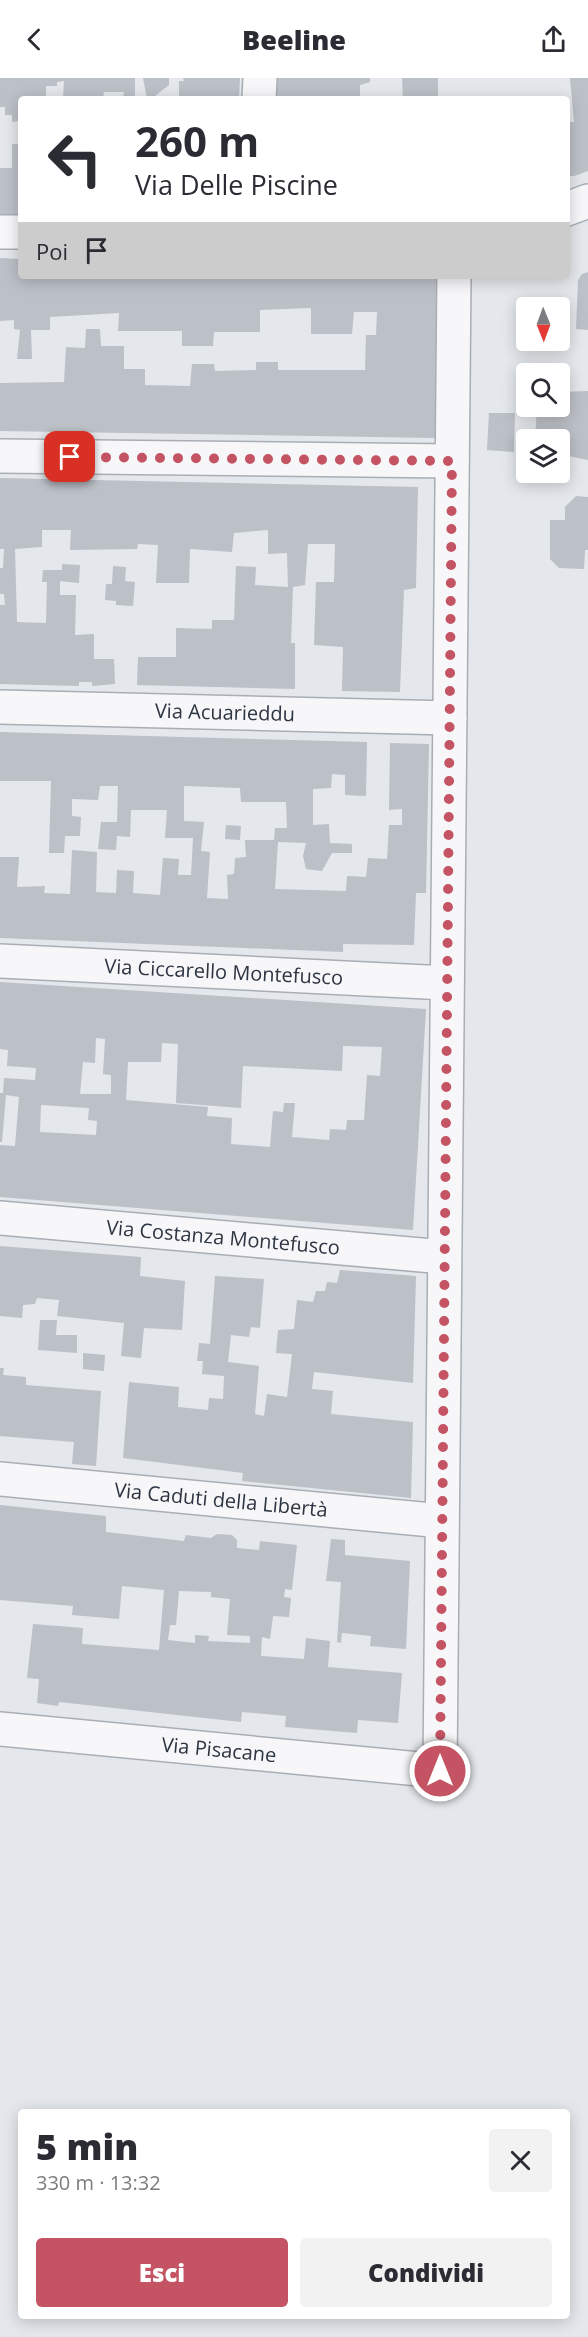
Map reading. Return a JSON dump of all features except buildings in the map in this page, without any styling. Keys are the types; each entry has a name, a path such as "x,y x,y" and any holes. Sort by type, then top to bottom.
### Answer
{"street":[{"path":"259,96 260,78"},
{"path":"570,208 588,201"},
{"path":"0,232 18,232"},
{"path":"442,1521 454,279"},
{"path":"0,456 452,461"},
{"name":"Via Acuarieddu","path":"0,707 450,718"},
{"name":"Via Ciccarello Montefusco","path":"0,961 447,983"},
{"name":"Via Costanza Montefusco","path":"0,1218 444,1257"},
{"name":"Via Caduti della Libertà","path":"0,1479 442,1521"},
{"name":"Via Pisacane","path":"0,1729 440,1771 442,1521"}],"route":[{"path":"70,457 452,461 440,1771"}]}
